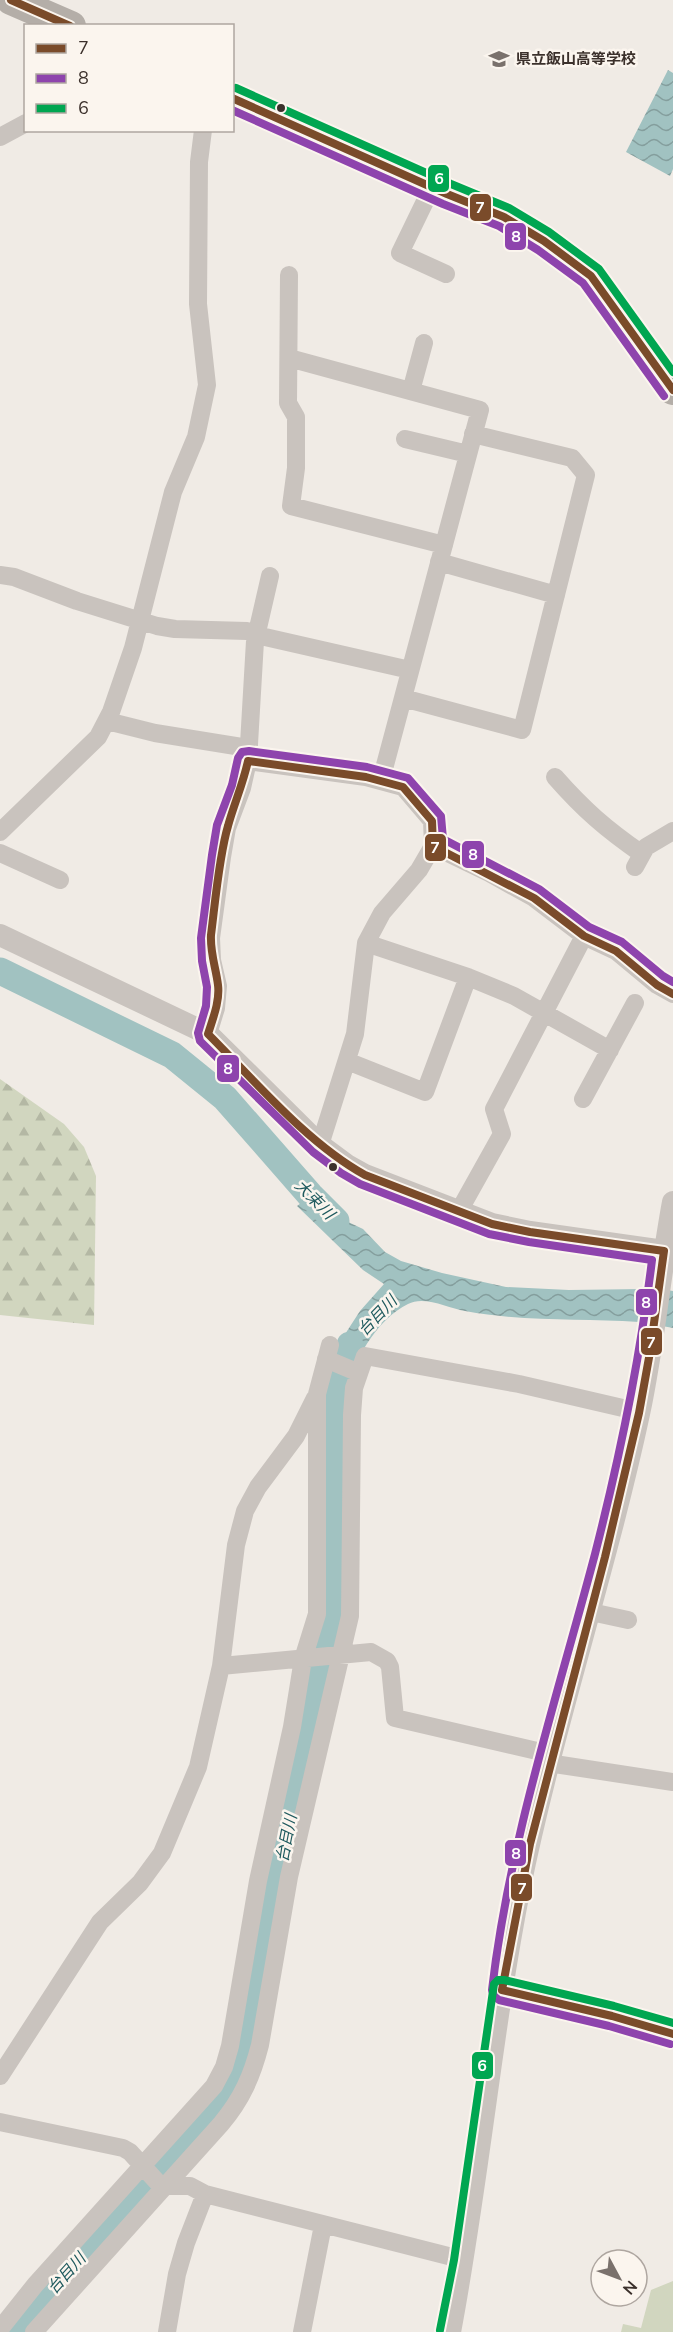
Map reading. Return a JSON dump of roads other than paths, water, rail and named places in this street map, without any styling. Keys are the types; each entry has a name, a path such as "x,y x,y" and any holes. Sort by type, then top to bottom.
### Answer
{"highway":[{"path":"11,0 65,24"},
{"path":"234,99 504,217 544,241 591,276 673,390"}],"street":[{"path":"0,138 24,124"},
{"path":"0,832 98,737 107,721 140,621 173,492 196,437 207,385 198,303 199,162 203,132"},
{"path":"432,187 400,253 446,274"},
{"path":"289,275 288,403 296,417 296,468 291,506 442,554 556,595"},
{"path":"411,391 424,343"},
{"path":"290,358 480,410 381,780"},
{"path":"403,698 522,730 586,475 572,458 473,434"},
{"path":"405,439 468,454"},
{"path":"0,575 14,577 140,621 175,629 247,631 410,670"},
{"path":"208,1035 216,1008 218,986 212,960 211,938 227,828 242,788 248,755 257,634 270,576"},
{"path":"107,721 248,755 381,780 403,787 432,821 433,846 419,870 382,913 366,942 355,1034 321,1145"},
{"path":"555,777 579,805 639,860 646,847 673,831"},
{"path":"433,846 534,898 584,936 616,951 657,985 673,993"},
{"path":"0,853 60,880"},
{"path":"0,935 208,1035 321,1145 347,1165 365,1175 492,1224 530,1232 664,1251"},
{"path":"459,1211 502,1134 494,1109 584,936"},
{"path":"366,942 468,977 514,996 610,1050"},
{"path":"347,1061 425,1092 468,977"},
{"path":"584,1099 635,1003"},
{"path":"450,2332 464,2260 502,1990 521,1883 549,1758 591,1612 640,1412 664,1280 664,1251 673,1202"},
{"path":"0,2076 100,1922 140,1883 162,1853 198,1767 221,1666 236,1545 245,1511 258,1487 296,1436 317,1394 329,1355 357,1372"},
{"path":"33,2332 161,2185 237,2105 254,2070 289,1877 338,1655 350,1616 352,1415 357,1372 365,1356 519,1384 640,1412"},
{"path":"0,2329 35,2285 144,2168 214,2086 224,2067 230,2046 258,1881 317,1614 317,1394"},
{"path":"591,1612 628,1620"},
{"path":"221,1666 371,1652 387,1661 390,1667 395,1718 549,1758 673,1782"},
{"path":"502,1990 612,2016 673,2034"},
{"path":"0,2122 114,2145 130,2152 161,2185 190,2186 205,2194 464,2260"},
{"path":"167,2332 177,2274 186,2242 205,2194"},
{"path":"302,2332 323,2224"}],"water":[{"path":"668,70 673,73 673,169 670,176 626,152"},
{"path":"320,1189 346,1214 344,1220 363,1229 385,1252 401,1261 506,1287 569,1290 650,1287 673,1291 673,1328 646,1323 643,1337 638,1335 639,1322 508,1317 465,1311 421,1301 397,1310 379,1328 364,1349 348,1383 327,1376 338,1345 360,1311 384,1284 363,1270 297,1206"}],"waterway":[{"name":"大束川","path":"0,971 172,1055 225,1098 310,1195 336,1221"},
{"name":"台目川","path":"14,2332 227,2091 243,2050 262,1945 333,1607 337,1388 350,1345"}],"place":[{"name":"県立飯山高等学校","path":"499,59"}]}
